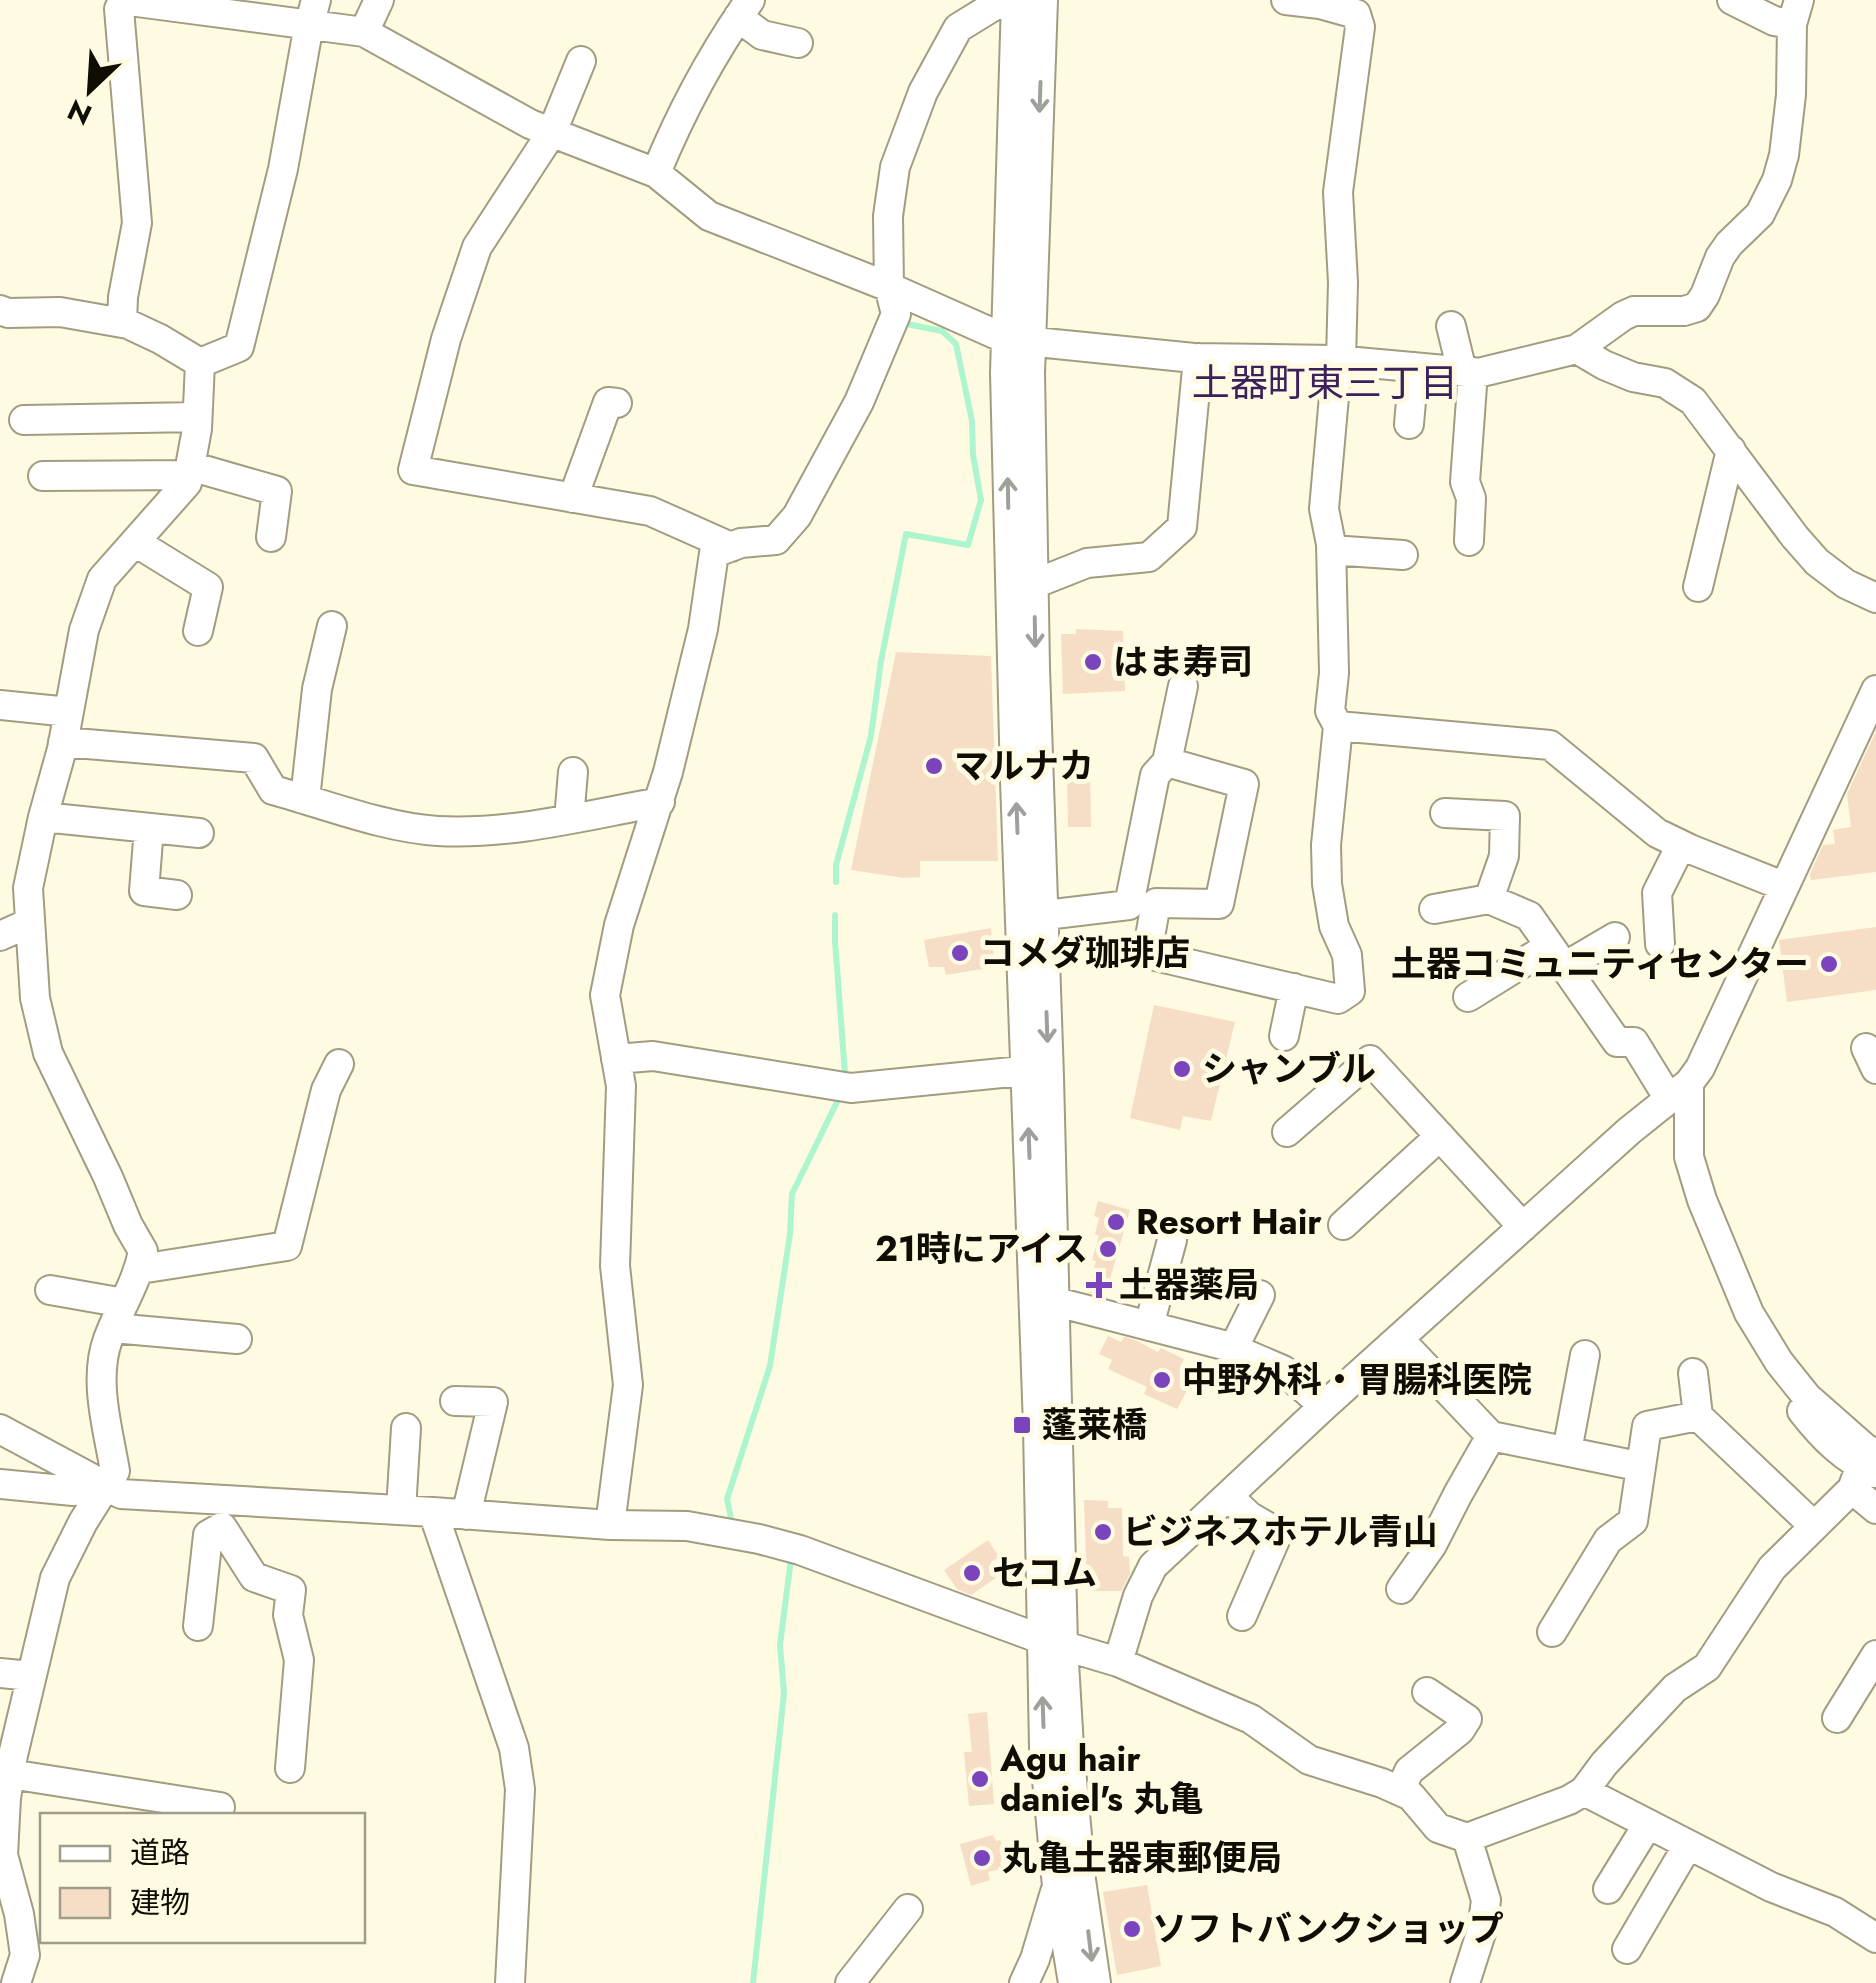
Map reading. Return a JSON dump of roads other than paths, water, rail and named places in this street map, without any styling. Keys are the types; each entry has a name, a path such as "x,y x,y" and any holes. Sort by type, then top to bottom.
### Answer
{"street":[{"path":"122,323 137,223 122,0 313,12 364,32 530,124 656,173 708,216 1019,341 1198,358 1342,360 1468,372 1577,349 1634,311 1684,311 1697,307 1720,257 1760,214 1777,180 1791,96 1796,12 1774,21 1732,0"},
{"path":"364,32 379,0"},
{"path":"610,1525 628,1385 615,1266 621,1086 605,995 619,925 660,802 703,629 714,553 741,543 776,540 797,516 859,402 896,314 889,288 888,216 895,166 923,92 958,28 1008,0"},
{"path":"1016,0 1019,341 1015,780 1032,916"},
{"path":"1043,0 1019,341 1030,373 1034,584 1032,916 1052,1642 1044,1748 1069,1884 1096,1983"},
{"path":"1183,686 1166,762 1155,775 1142,904 1147,954 1211,978 1294,988 1338,999 1350,992 1347,955 1334,926 1327,884 1326,845 1338,726 1330,711 1334,673 1332,550 1324,508 1336,374 1342,360 1344,282 1338,192 1360,26 1356,14 1286,0"},
{"path":"656,173 674,128 744,9 762,35 798,43"},
{"path":"200,364 239,347 283,170 313,12"},
{"path":"581,61 552,132 476,247 446,339 413,470 650,510 731,547"},
{"path":"0,310 60,312 122,323 160,339 200,364"},
{"path":"1451,326 1468,372 1465,482 1471,498 1469,541"},
{"path":"1577,349 1633,377 1665,383 1694,401 1817,562 1846,584 1876,598"},
{"path":"1034,584 1087,563 1148,557 1182,528 1198,358"},
{"path":"16,1983 25,1955 20,1914 1,1857 10,1774 55,1578 114,1471 102,1369 107,1340 140,1269 143,1252 48,1052 35,998 28,888 63,742 84,630 102,579 187,483 198,417 200,364"},
{"path":"1409,424 1414,367"},
{"path":"574,498 608,402 617,403"},
{"path":"24,420 198,417"},
{"path":"1698,587 1731,450"},
{"path":"43,476 190,471 277,491 271,536"},
{"path":"136,542 208,587 198,631"},
{"path":"1332,550 1403,555"},
{"path":"305,799 317,689 332,626"},
{"path":"1118,1662 1138,1596 1154,1566 1324,1406 1629,1131 1679,1091 1700,1068 1876,690"},
{"path":"0,705 69,712"},
{"path":"1338,726 1550,745 1657,832 1784,886"},
{"path":"63,742 254,758 273,790 376,820 437,831 518,828 660,802"},
{"path":"1032,916 1142,904 1219,904 1244,784 1166,762"},
{"path":"569,819 573,772"},
{"path":"1445,814 1505,816 1504,856 1490,899"},
{"path":"43,817 199,833"},
{"path":"149,828 144,891 177,895"},
{"path":"1660,944 1657,893 1681,845"},
{"path":"1434,908 1490,899 1528,916 1617,1042 1634,1042 1679,1091 1689,1157 1702,1200 1749,1314 1779,1362 1788,1392 1817,1430 1844,1456 1866,1470 1876,1509"},
{"path":"0,936 29,923"},
{"path":"1468,996 1557,956 1614,937"},
{"path":"1284,1036 1294,988"},
{"path":"616,1059 653,1056 850,1088 1037,1070"},
{"path":"1287,1132 1370,1060 1523,1227"},
{"path":"140,1269 287,1246 326,1090 339,1064"},
{"path":"1343,1224 1440,1136"},
{"path":"1149,1326 1172,1240"},
{"path":"50,1290 119,1316 195,1325 237,1338"},
{"path":"1233,1348 1260,1295"},
{"path":"1044,1299 1233,1348 1284,1370 1324,1406"},
{"path":"1399,1339 1491,1436 1628,1464"},
{"path":"1567,1452 1585,1355"},
{"path":"1693,1373 1698,1416 1814,1526"},
{"path":"455,1401 493,1402 466,1514"},
{"path":"1552,1632 1608,1540 1633,1521 1647,1426 1698,1416"},
{"path":"0,1430 121,1494 223,1513 400,1510 610,1525 686,1526 800,1550 1052,1642 1118,1662 1251,1719 1309,1760 1411,1796 1438,1828 1467,1838 1584,1791 1675,1688 1707,1666 1772,1568 1866,1470"},
{"path":"1401,1588 1432,1545 1491,1436"},
{"path":"399,1442 400,1510"},
{"path":"0,1484 73,1491 106,1484"},
{"path":"1228,1496 1249,1516 1278,1532 1242,1616"},
{"path":"433,1512 514,1748 520,1789 510,1983"},
{"path":"198,1626 208,1535 223,1513"},
{"path":"223,1513 254,1577 291,1590 288,1615 299,1660 290,1768"},
{"path":"1837,1718 1875,1658"},
{"path":"0,1673 31,1676"},
{"path":"1400,1790 1409,1771 1460,1730 1467,1719 1427,1692"},
{"path":"10,1774 103,1802 220,1807 216,1813"},
{"path":"1584,1791 1771,1887 1835,1912 1876,1938"},
{"path":"1608,1888 1648,1824"},
{"path":"1465,1983 1482,1930 1486,1900 1467,1838"},
{"path":"1627,1949 1688,1844"},
{"path":"1024,1983 1069,1884"},
{"path":"1069,1884 1073,1983"},
{"path":"850,1983 908,1909"}],"waterway":[{"path":"836,882 836,865 871,736 906,534 968,545 981,500 972,421 956,344 942,331 907,324"},
{"path":"835,915 845,1074"},
{"path":"736,1523 732,1523 727,1499 770,1366 790,1234 792,1194 837,1102"},
{"path":"753,1983 784,1693 780,1645 791,1559"}],"place":[{"name":"はま寿司","path":"1093,662"},
{"name":"マルナカ","path":"934,766"},
{"name":"コメダ珈琲店","path":"960,953"},
{"name":"土器コミュニティセンター","path":"1829,964"},
{"name":"シャンブル","path":"1182,1069"},
{"name":"Resort Hair","path":"1116,1222"},
{"name":"21時にアイス","path":"1108,1249"},
{"name":"土器薬局","path":"1099,1285"},
{"name":"中野外科・胃腸科医院","path":"1162,1380"},
{"name":"蓬莱橋","path":"1022,1425"},
{"name":"ビジネスホテル青山","path":"1103,1532"},
{"name":"セコム","path":"972,1573"},
{"name":"Agu hair daniel's 丸亀","path":"980,1779"},
{"name":"丸亀土器東郵便局","path":"982,1858"},
{"name":"ソフトバンクショップ","path":"1132,1929"}],"district":[{"name":"土器町東三丁目","path":"1325,382"}]}
